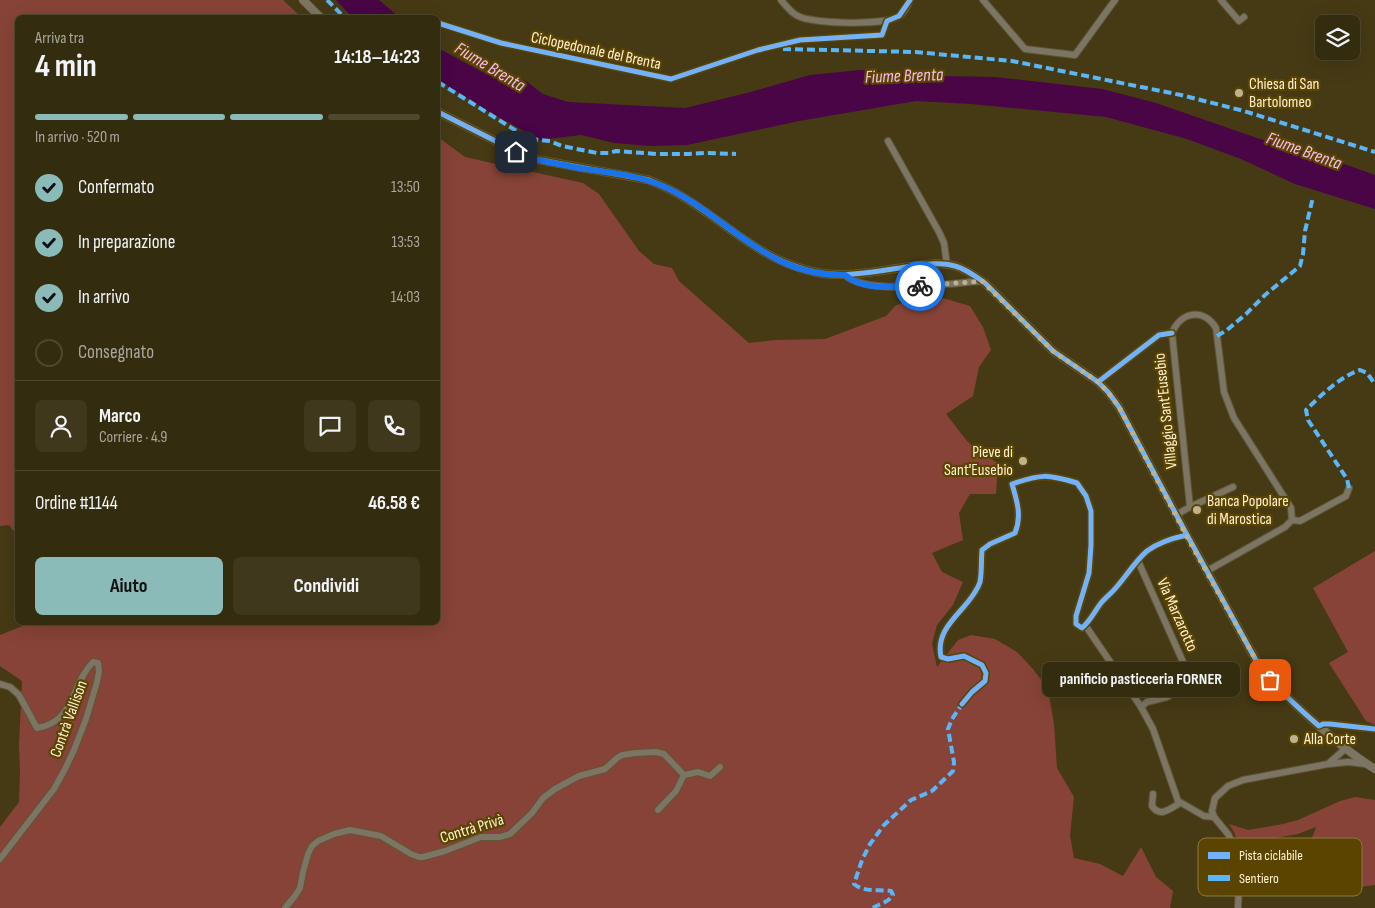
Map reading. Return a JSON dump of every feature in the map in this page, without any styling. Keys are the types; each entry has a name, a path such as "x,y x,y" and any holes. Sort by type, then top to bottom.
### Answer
{"street":[{"path":"303,0 318,15"},
{"path":"782,0 790,11 798,17 811,20 875,23 888,21 899,16 910,0"},
{"path":"983,0 1025,49 1075,55 1115,0"},
{"path":"1221,0 1239,21 1244,18"},
{"path":"440,113 529,158 649,180 683,197 741,238 769,256 790,266 828,275 845,275 922,265 947,264 964,270 982,281 1053,351 1098,382 1108,392 1119,407 1186,535 1208,571 1257,662 1270,680 1293,703 1346,748 1373,767"},
{"path":"888,141 939,232 944,243 947,264"},
{"path":"845,275 849,279 863,284 888,288 982,281"},
{"name":"Villaggio Sant'Eusebio","path":"1190,507 1172,333 1180,320 1197,314 1211,321 1216,328 1224,392 1234,418 1291,508 1292,520"},
{"path":"1098,382 1159,335 1172,333"},
{"path":"962,704 985,681 986,673 982,665 964,656 948,659 941,656 939,647 951,621 970,600 980,583 982,550 990,544 1015,533 1018,525 1019,507 1012,484 1039,476 1052,476 1077,482 1086,496 1091,511 1090,559 1076,616 1076,624 1082,628 1090,620 1101,603 1113,592 1125,575 1146,552 1169,539 1186,535"},
{"path":"1176,515 1233,487"},
{"path":"1208,571 1285,527 1292,520 1300,521 1346,496 1349,488"},
{"name":"Via Marzarotto","path":"1138,561 1192,682 1167,696 1147,702 1141,707"},
{"path":"1086,625 1141,707 1153,729 1178,801 1204,816 1214,817"},
{"name":"Contrà Vallison","path":"0,684 10,687 19,695 37,728 47,726 58,720 69,706 90,665 93,662 98,663 97,682 86,719 65,769 54,789 0,859"},
{"path":"1319,726 1330,724 1375,729"},
{"path":"1338,762 1345,756 1346,748"},
{"path":"1325,764 1346,748"},
{"name":"Contrà Privà","path":"285,908 300,888 308,854 312,846 318,841 334,834 350,830 381,836 419,858 445,851 481,837 503,837 510,834 555,789 579,776 604,769 617,758 628,754 656,752 664,754 684,774"},
{"path":"1230,838 1214,817 1212,811 1215,798 1228,786 1243,780 1338,762 1355,762 1373,767"},
{"path":"658,810 676,791 684,774 698,772 709,776 720,767"},
{"path":"1153,794 1152,806 1158,812 1166,811 1180,803"}],"shaded area":[{"path":"0,0 283,0 299,15 15,15 15,532 9,525 0,526"},
{"path":"440,138 465,157 583,183 599,194 639,251 654,264 672,268 679,281 749,343 775,340 825,339 886,316 895,306 916,297 932,295 970,306 983,327 991,350 979,367 973,396 946,414 967,441 998,463 996,494 970,494 959,513 963,540 932,553 942,572 963,582 953,605 937,625 932,644 937,667 958,640 971,635 995,639 1017,652 1048,689 1054,724 1057,768 1074,797 1070,835 1074,858 1100,864 1123,876 1141,847 1156,877 1173,891 1170,908 0,908 0,827 19,802 22,681 0,666 0,635 25,625 440,625"},
{"path":"1375,551 1375,725 1366,721 1329,663 1348,652 1313,588"},
{"path":"1355,797 1375,800 1375,885 1362,887 1362,838 1312,838 1316,827 1298,834 1275,838 1236,838 1229,824 1248,830 1283,824 1298,820 1340,801"}],"water":[{"path":"336,0 379,0 397,15 350,15"},
{"name":"Fiume Brenta","path":"440,49 486,74 526,81 543,94 568,102 685,108 810,75 860,70 941,76 995,77 1102,89 1156,103 1257,138 1330,159 1375,175 1375,209 1295,184 1241,159 1187,139 1106,117 971,104 916,101 799,121 687,145 650,146 614,143 581,135 540,140 491,113 440,81"}],"marked path":[{"path":"327,0 342,15"},
{"path":"783,49 916,52 1012,61 1181,95 1244,111 1375,152"},
{"path":"440,83 523,135 538,140 550,141 562,146 597,153 616,151 657,154 736,154"},
{"path":"1217,336 1246,314 1265,295 1300,266 1305,231 1313,197"},
{"path":"1349,488 1347,479 1308,420 1306,410 1338,382 1360,370 1367,373 1375,384"},
{"path":"873,908 893,895 891,891 867,890 854,884 862,860 870,844 884,825 911,800 932,791 953,771 954,762 948,729 962,704"}],"cycle path":[{"name":"Ciclopedonale del Brenta","path":"440,24 501,43 671,79 758,50 800,40 882,35 887,21 899,16 910,0"},
{"path":"440,113 529,158 649,180 683,197 761,250 795,266 815,272 838,275 940,264 959,267 974,275 985,283 1053,351 1098,382 1108,392 1119,407 1257,662 1271,680 1319,726 1330,724 1375,729"},
{"path":"1098,382 1159,335 1172,333"},
{"path":"962,704 985,681 986,673 982,665 964,656 948,659 941,657 940,647 942,638 946,629 979,586 982,550 990,544 1015,533 1018,515 1012,484 1044,476 1058,478 1077,483 1086,496 1091,511 1091,545 1089,573 1076,616 1076,624 1082,628 1147,551 1156,545 1187,535"}],"way so far":[{"path":"920,286 982,281 1053,351 1098,382 1108,392 1130,426 1186,535 1208,571 1257,662 1270,680"}],"place":[{"name":"Chiesa di San Bartolomeo","path":"1239,93"},
{"name":"Pieve di Sant'Eusebio","path":"1023,461"},
{"name":"Banca Popolare di Marostica","path":"1197,510"},
{"name":"panificio pasticceria FORNER","path":"1270,680"},
{"name":"Alla Corte","path":"1294,739"}],"route":[{"path":"516,152 529,158 649,180 683,197 741,238 769,256 790,266 828,275 845,275 849,279 863,284 888,288 920,286"}]}
